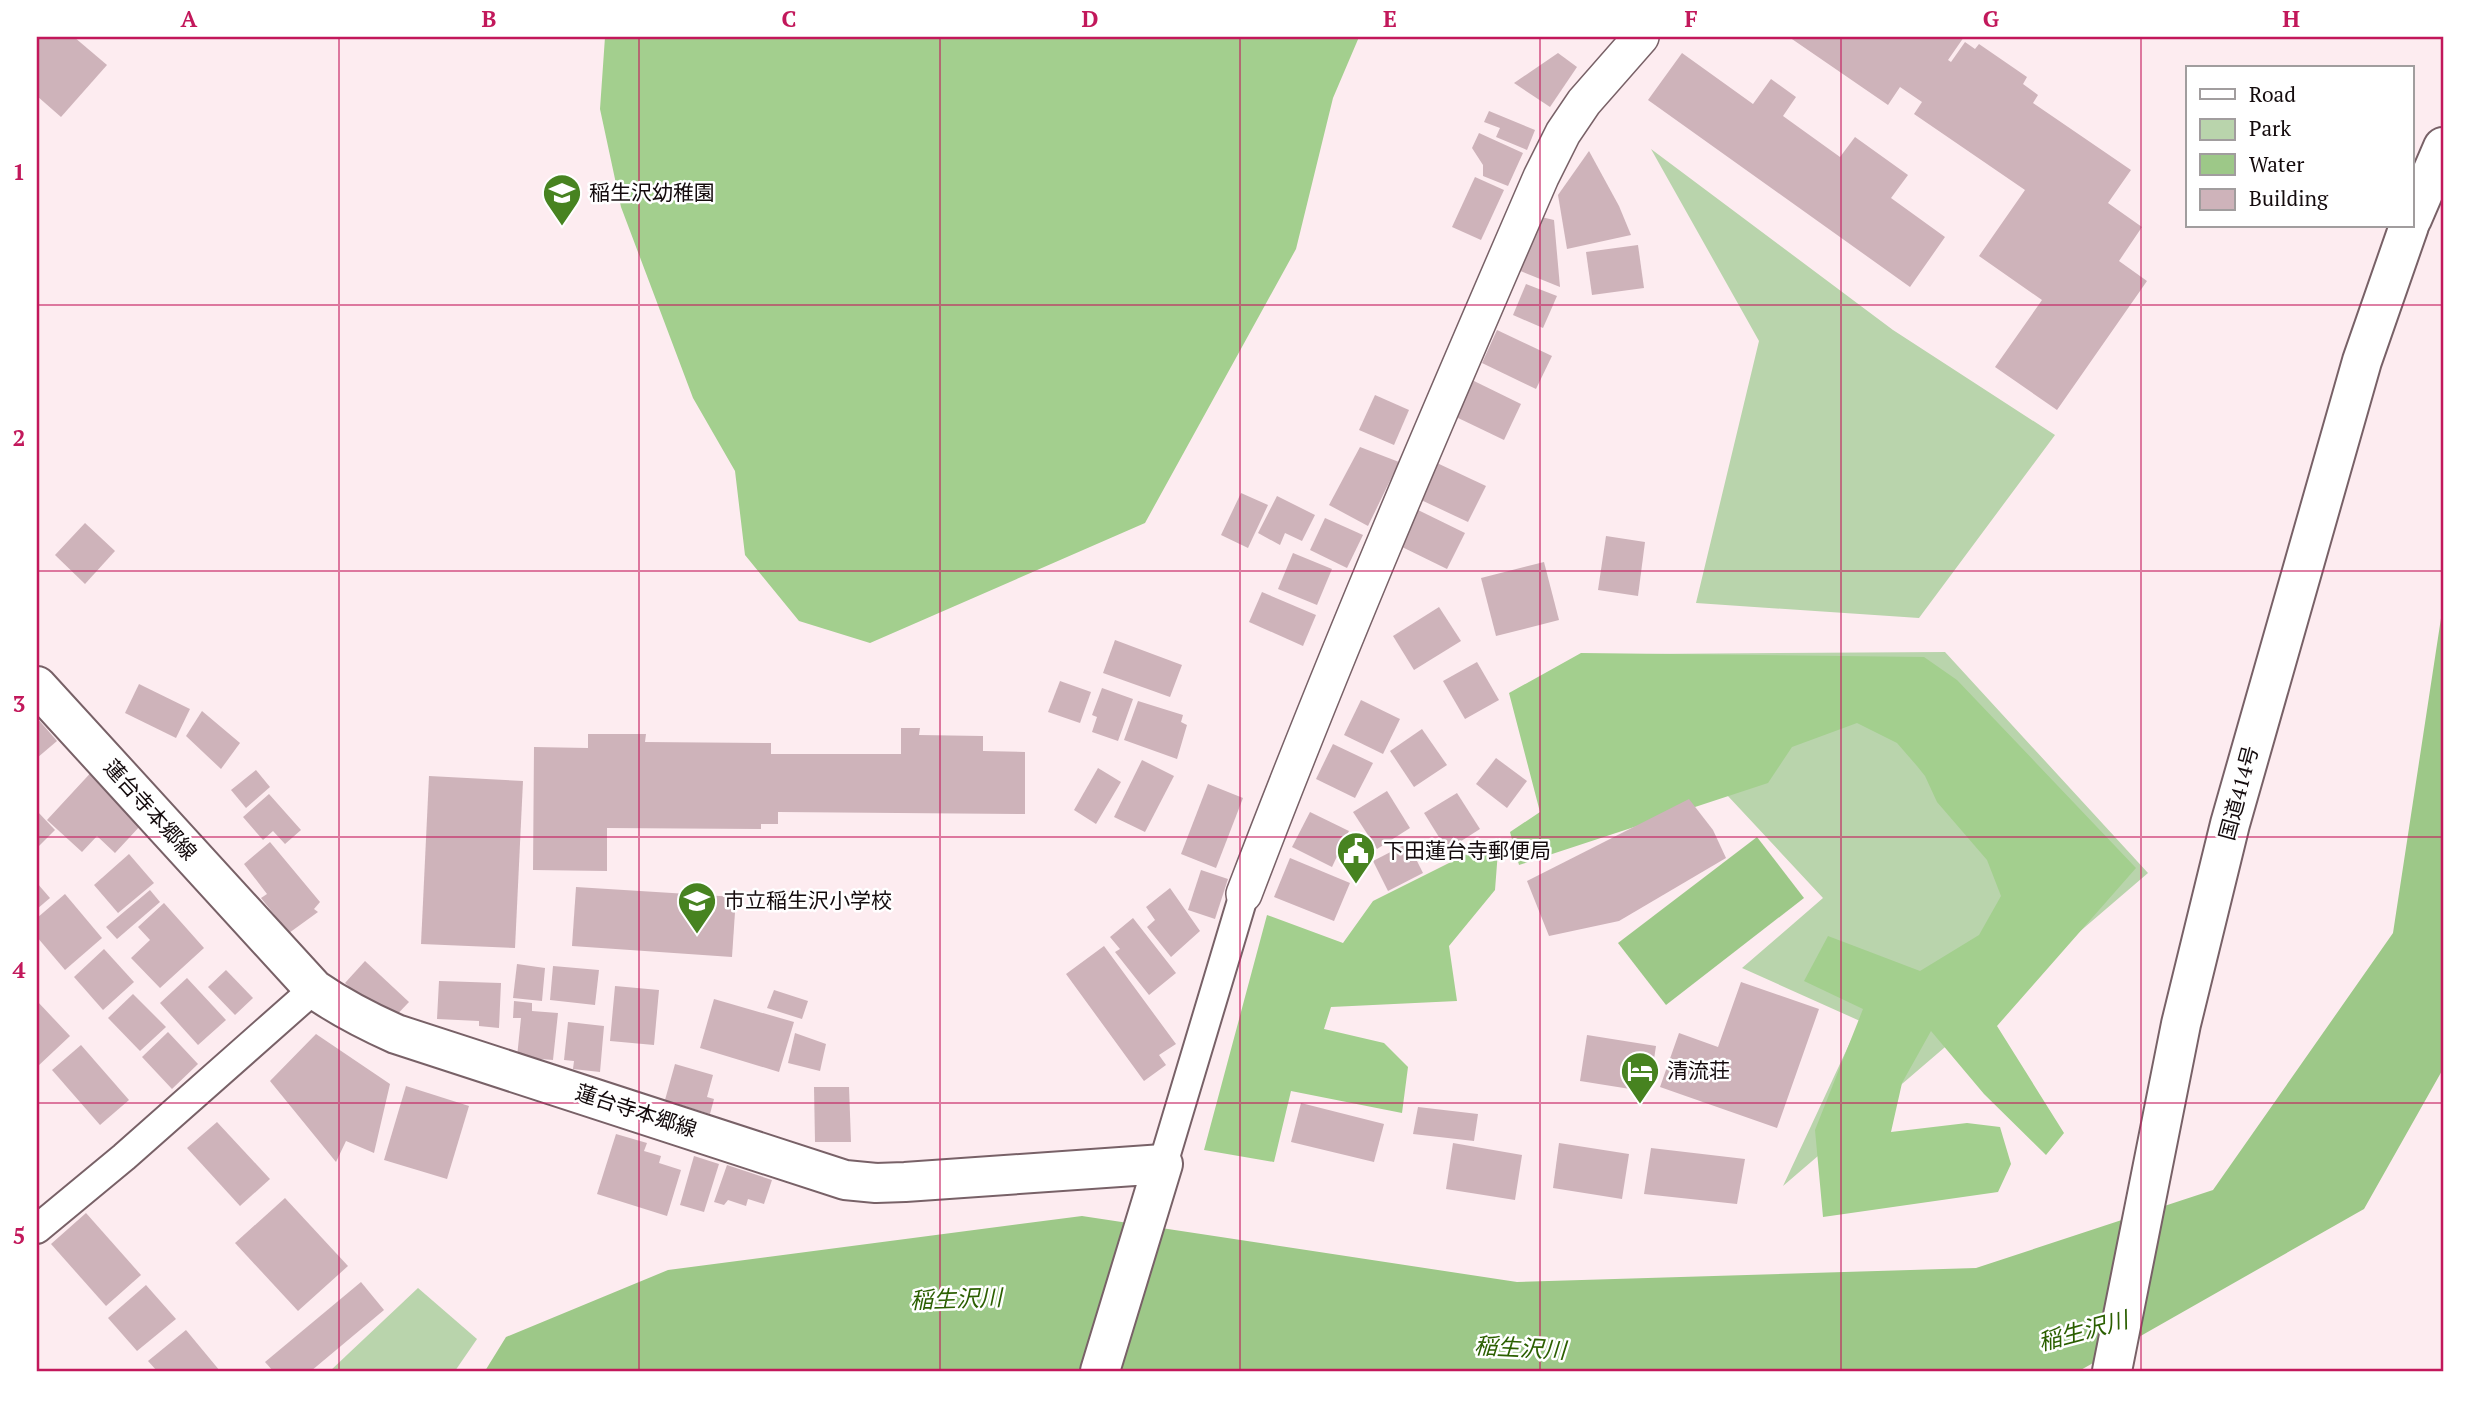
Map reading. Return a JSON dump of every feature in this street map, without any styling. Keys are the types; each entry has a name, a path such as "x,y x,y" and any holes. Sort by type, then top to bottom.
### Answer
{"main road":[{"path":"2414,214 2443,147"},
{"name":"国道414号","path":"2112,1371 2181,1024 2230,824 2362,361 2408,228"},
{"name":"蓮台寺本郷線","path":"37,687 314,989 341,1008 396,1034 845,1180 876,1184 1159,1178"},
{"path":"1100,1371 1159,1178"}],"street":[{"path":"1159,1178 1244,894 1368,579 1541,177 1563,134 1584,102 1641,37"},
{"path":"37,1229 124,1157 314,989"}],"green space":[{"path":"1651,149 1893,330 2055,435 1919,618 1696,603 1759,341"},
{"path":"1945,652 2148,873 1783,1186 1860,1021 1742,968 1823,898 1713,780 1644,654"},
{"path":"418,1288 477,1339 455,1371 330,1371"}],"shaded area":[{"path":"605,37 1359,37 1333,98 1296,249 1145,523 870,643 799,621 745,555 735,471 693,398 621,207 600,109"},
{"path":"1581,653 1924,657 1957,680 2136,868 1997,1026 2064,1133 2046,1155 1984,1094 1931,1031 1902,1083 1891,1132 1967,1123 2000,1127 2011,1164 1998,1192 1823,1217 1815,1130 1863,1009 1804,981 1828,936 1920,971 1979,935 2001,896 1987,860 1937,802 1925,776 1897,743 1857,723 1792,747 1768,783 1519,865 1510,832 1540,812 1509,693"},
{"path":"1499,838 1495,890 1449,946 1457,1001 1331,1007 1324,1029 1384,1043 1408,1067 1402,1113 1291,1091 1274,1162 1204,1150 1267,915 1343,943 1373,901"}],"water":[{"name":"稲生沢川","path":"2443,605 2443,1069 2364,1209 2079,1371 485,1371 506,1337 668,1270 1082,1216 1517,1282 1976,1268 2213,1190 2393,933"},
{"path":"1757,837 1804,898 1666,1005 1618,943"}],"building":[{"path":"37,37 74,37 107,65 61,117 37,96"},
{"path":"1789,37 1964,37 1948,60 1951,62 1965,42 1975,49 1979,44 2027,77 2023,84 2038,95 2033,103 2131,170 2108,203 2142,227 2119,261 2147,281 2057,410 1995,367 2042,300 1979,256 2025,190 1914,114 1922,102 1900,87 1888,105"},
{"path":"1558,53 1577,67 1550,107 1514,83"},
{"path":"1682,53 1753,104 1771,79 1796,97 1783,116 1840,157 1855,137 1908,175 1891,198 1945,237 1910,287 1648,100"},
{"path":"1489,111 1535,130 1527,150 1496,137 1500,128 1484,122"},
{"path":"1479,133 1523,153 1508,186 1483,176 1483,165 1472,148"},
{"path":"1589,151 1619,206 1631,235 1567,249 1558,195"},
{"path":"1475,177 1504,190 1481,240 1452,227"},
{"path":"1537,216 1554,220 1560,287 1513,268"},
{"path":"1638,245 1644,288 1592,295 1586,252"},
{"path":"1526,284 1557,296 1543,328 1513,315"},
{"path":"1497,330 1552,356 1536,389 1482,363"},
{"path":"1472,380 1521,404 1504,440 1454,416"},
{"path":"1375,395 1409,410 1394,445 1359,430"},
{"path":"1360,447 1399,462 1368,526 1329,505"},
{"path":"1437,463 1486,486 1468,522 1419,499"},
{"path":"1241,493 1268,505 1248,548 1221,535"},
{"path":"1277,496 1315,515 1302,541 1285,533 1280,545 1258,533"},
{"path":"1416,509 1465,533 1447,569 1398,545"},
{"path":"1325,518 1363,535 1347,568 1310,550"},
{"path":"85,523 115,551 85,584 55,555"},
{"path":"1606,536 1645,542 1638,596 1598,590"},
{"path":"1293,553 1332,569 1317,605 1278,589"},
{"path":"1544,562 1559,620 1496,636 1481,578"},
{"path":"1262,592 1316,615 1303,646 1249,622"},
{"path":"1439,607 1461,641 1414,670 1393,636"},
{"path":"1115,640 1182,665 1170,697 1103,673"},
{"path":"1477,662 1499,700 1465,719 1443,681"},
{"path":"1060,681 1091,692 1080,723 1048,712"},
{"path":"139,684 190,709 176,738 125,713"},
{"path":"1102,688 1133,699 1118,741 1092,732 1097,717 1092,715"},
{"path":"1361,700 1400,719 1383,754 1344,735"},
{"path":"1138,701 1183,715 1181,722 1187,725 1177,759 1124,740"},
{"path":"202,711 240,743 221,769 186,736"},
{"path":"37,718 57,741 37,758"},
{"path":"901,728 920,728 919,735 983,736 983,751 1025,752 1025,814 778,812 778,824 761,824 761,829 607,828 607,871 533,870 534,747 588,748 588,734 646,734 645,742 771,743 771,754 901,754"},
{"path":"1422,729 1447,765 1414,787 1390,751"},
{"path":"1333,744 1373,763 1355,798 1316,779"},
{"path":"1496,758 1527,781 1507,808 1476,784"},
{"path":"1142,760 1174,776 1145,832 1114,817"},
{"path":"97,766 124,791 115,800 141,825 115,853 97,836 82,852 47,820"},
{"path":"1098,768 1121,782 1096,824 1074,810"},
{"path":"256,770 270,787 246,808 231,790"},
{"path":"429,776 523,781 515,948 421,944"},
{"path":"1208,784 1243,798 1216,868 1181,854"},
{"path":"1387,791 1410,828 1377,849 1353,812"},
{"path":"1457,793 1480,829 1447,850 1424,813"},
{"path":"269,794 301,830 285,844 273,831 263,840 243,817"},
{"path":"1689,799 1713,830 1726,858 1619,921 1549,936 1527,881"},
{"path":"37,811 55,830 37,848"},
{"path":"1310,812 1349,831 1332,867 1292,847"},
{"path":"270,842 320,902 314,909 318,912 289,933 261,898 267,894 244,864"},
{"path":"1408,843 1423,873 1388,891 1373,861"},
{"path":"129,854 154,883 118,913 94,885"},
{"path":"1290,858 1350,883 1334,921 1274,897"},
{"path":"1201,870 1228,879 1215,919 1188,910"},
{"path":"37,883 50,898 37,909"},
{"path":"576,887 736,897 732,957 572,946"},
{"path":"1170,888 1200,931 1171,957 1147,927 1155,920 1146,907"},
{"path":"150,890 160,902 117,939 106,927"},
{"path":"65,894 102,938 65,970 37,937 37,918"},
{"path":"164,903 204,948 160,988 131,958 150,940 138,927"},
{"path":"1133,918 1176,973 1149,995 1115,952 1120,949 1110,937"},
{"path":"1104,946 1176,1044 1159,1055 1166,1065 1144,1081 1066,974"},
{"path":"104,949 134,982 103,1010 74,977"},
{"path":"365,961 409,1002 388,1024 345,983"},
{"path":"517,964 545,968 542,1001 513,998"},
{"path":"553,966 599,970 595,1005 550,1000"},
{"path":"226,970 253,998 235,1015 208,987"},
{"path":"187,978 226,1020 198,1045 160,1003"},
{"path":"439,981 501,983 499,1028 479,1026 479,1021 437,1019"},
{"path":"1741,982 1819,1009 1777,1128 1660,1087 1679,1033 1718,1047"},
{"path":"615,986 659,990 654,1045 610,1041"},
{"path":"774,990 808,1001 802,1019 767,1008"},
{"path":"133,994 166,1027 140,1051 108,1018"},
{"path":"714,999 794,1022 779,1072 700,1048"},
{"path":"37,1001 70,1036 37,1067"},
{"path":"514,1001 532,1003 532,1011 558,1013 553,1060 517,1057 521,1018 513,1018"},
{"path":"568,1022 604,1026 600,1072 573,1069 574,1061 564,1060"},
{"path":"168,1032 198,1064 172,1089 142,1057"},
{"path":"795,1033 826,1044 820,1071 788,1063"},
{"path":"316,1034 390,1084 374,1153 346,1141 336,1162 270,1081"},
{"path":"1587,1035 1656,1046 1649,1092 1580,1081"},
{"path":"81,1045 129,1100 100,1125 52,1070"},
{"path":"675,1064 713,1075 707,1097 714,1099 710,1114 665,1100"},
{"path":"406,1086 469,1106 447,1179 384,1160"},
{"path":"814,1087 849,1087 851,1142 815,1142"},
{"path":"1301,1103 1384,1124 1374,1162 1291,1142"},
{"path":"1418,1107 1478,1114 1474,1141 1413,1134"},
{"path":"217,1122 270,1179 240,1206 187,1148"},
{"path":"616,1134 647,1143 644,1151 661,1156 659,1163 681,1170 667,1216 597,1194"},
{"path":"1453,1143 1522,1155 1515,1200 1446,1189"},
{"path":"1559,1143 1629,1154 1622,1199 1553,1188"},
{"path":"1651,1148 1745,1159 1737,1204 1644,1194"},
{"path":"694,1156 719,1164 704,1212 680,1205"},
{"path":"727,1165 772,1180 764,1204 748,1199 746,1206 728,1200 724,1205 714,1202"},
{"path":"285,1198 348,1266 298,1311 235,1243"},
{"path":"86,1213 141,1275 106,1306 51,1244"},
{"path":"361,1282 384,1310 311,1371 273,1371 265,1362"},
{"path":"146,1285 176,1319 137,1351 108,1318"},
{"path":"186,1330 220,1371 157,1371 148,1361"}],"place":[{"name":"稲生沢幼稚園","path":"562,227"},
{"name":"下田蓮台寺郵便局","path":"1356,885"},
{"name":"市立稲生沢小学校","path":"697,935"},
{"name":"清流荘","path":"1640,1105"}]}
